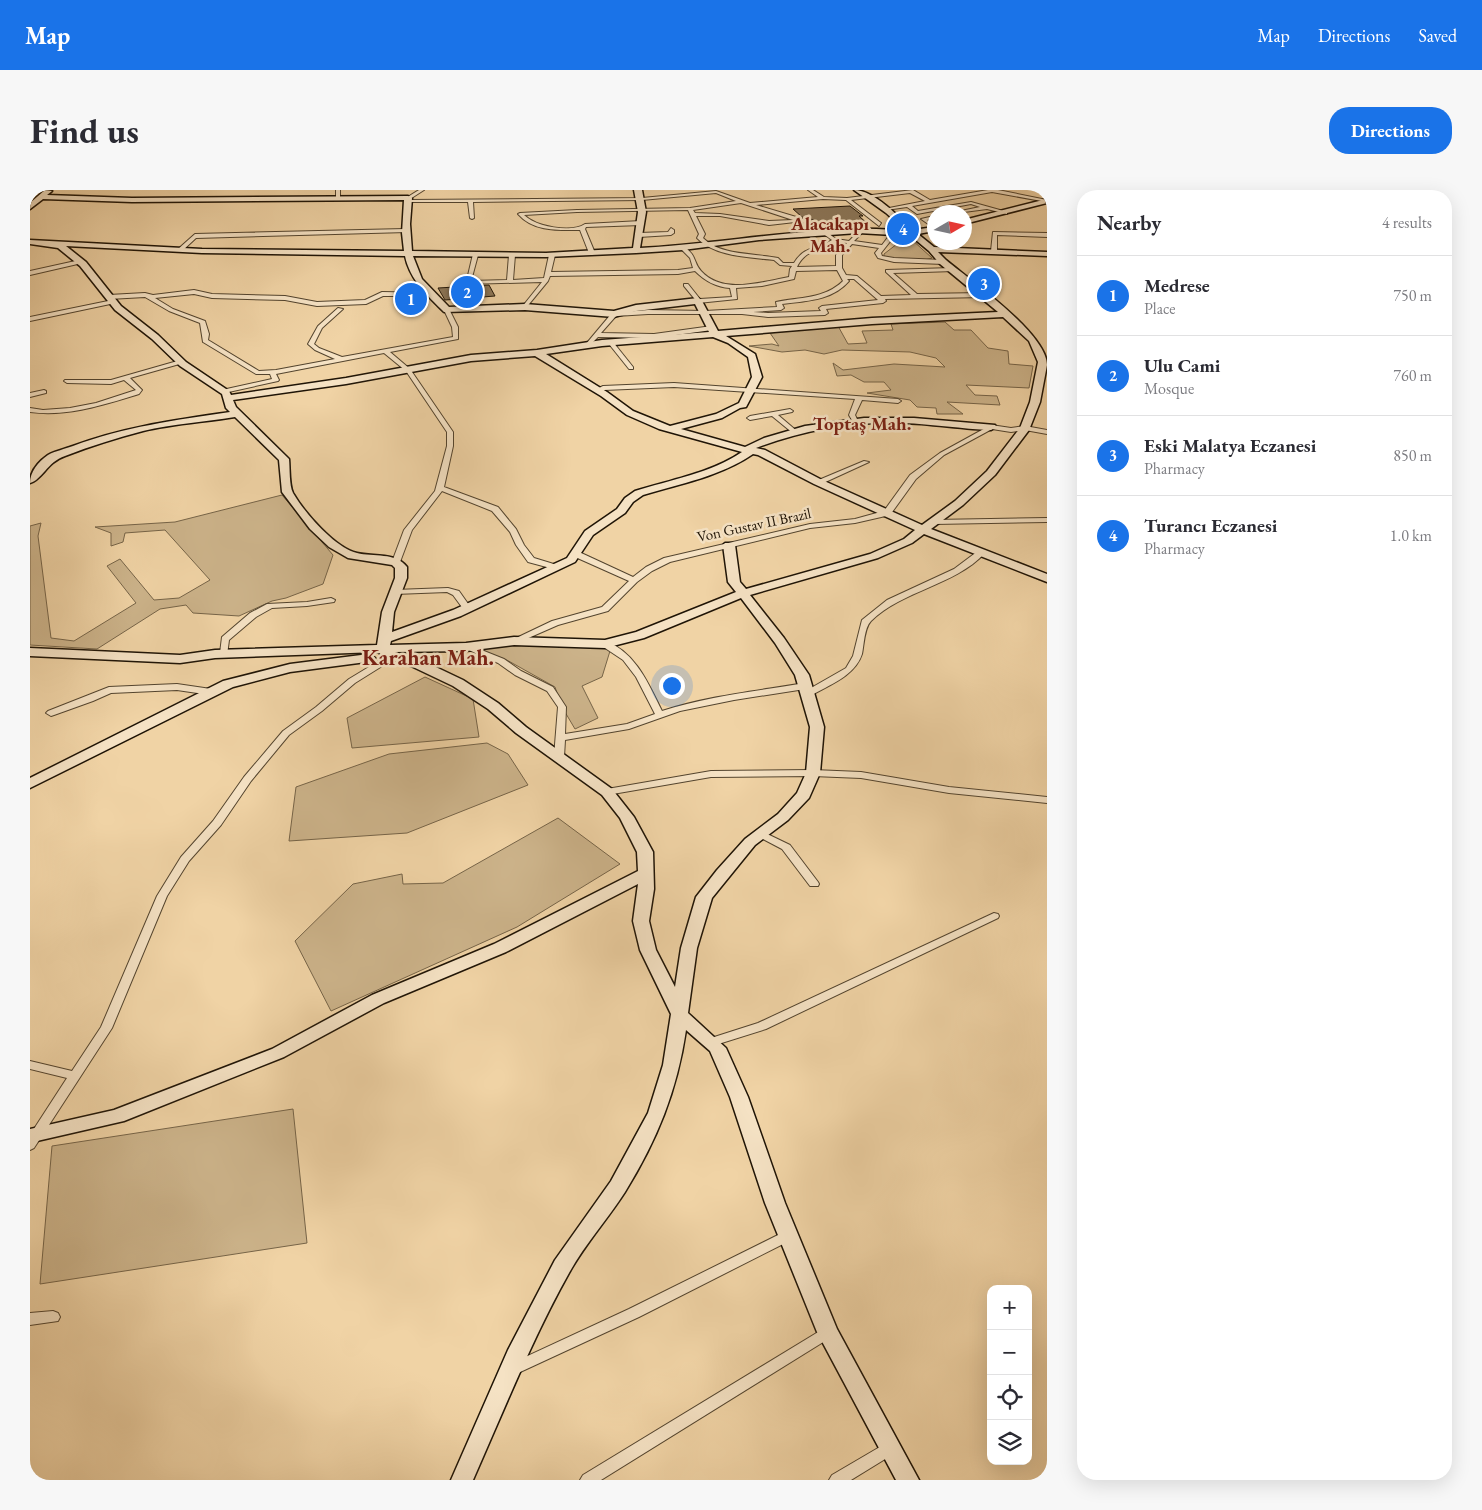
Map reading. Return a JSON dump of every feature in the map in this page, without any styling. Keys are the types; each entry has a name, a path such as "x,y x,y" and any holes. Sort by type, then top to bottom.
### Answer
{"street":[{"path":"30,207 40,196 50,190"},
{"path":"408,199 422,190"},
{"path":"636,251 643,210 642,199 638,190"},
{"path":"710,190 774,214 803,220 835,240 883,247"},
{"path":"810,190 823,198"},
{"path":"748,204 823,198 848,199 863,193 911,190 930,202"},
{"path":"955,190 965,196"},
{"path":"886,210 994,190 1047,201"},
{"path":"40,196 129,200 338,193 408,199 470,201 642,199 716,192"},
{"path":"863,193 927,245"},
{"path":"145,295 171,310 203,322 206,334 205,341 258,373 276,372 456,338 455,327 447,310 412,269 405,231 408,199"},
{"path":"848,199 878,224"},
{"path":"575,200 592,253"},
{"path":"470,201 472,218"},
{"path":"972,220 1005,214 1047,201"},
{"path":"691,212 740,202"},
{"path":"917,212 970,203 1005,214"},
{"path":"909,206 927,223"},
{"path":"972,210 987,207"},
{"path":"516,208 526,222 534,226 584,228 641,223"},
{"path":"520,214 643,210 691,212 769,223 803,220"},
{"path":"691,212 702,234 700,238 707,245 724,251 776,259 782,264 794,267 839,268"},
{"path":"922,219 927,218"},
{"path":"30,242 180,250 409,255 512,255 683,248 759,238 861,231 913,234 917,231 927,229"},
{"path":"639,235 671,233 671,230"},
{"path":"180,250 194,236 405,231"},
{"path":"705,313 781,308 778,303 828,294 842,287 846,281 839,268 839,254 861,231"},
{"path":"894,233 878,255 883,259 942,262"},
{"path":"994,251 995,233 1047,235"},
{"path":"683,248 693,258 696,269 701,276 722,286 733,287 792,278 794,267 811,249 825,248 835,240"},
{"path":"34,1140 106,1028 162,896 185,859 217,823 247,779 286,733 319,709 386,649 388,612 401,578 401,567 396,562 352,556 333,545 314,526 287,492 284,459 231,408 226,394 181,362 111,300 80,262 61,246 52,244"},
{"path":"30,652 142,658 180,658 224,653 293,650 466,647 514,641 605,644 640,636 741,594 874,556 908,541 959,503 991,473 1025,428 1040,382 1043,362 1043,353 1033,340 984,295 942,262 933,250"},
{"path":"963,250 1047,254"},
{"path":"525,307 546,280 552,254"},
{"path":"475,255 468,283 546,280"},
{"path":"510,282 512,255"},
{"path":"30,273 80,262"},
{"path":"548,274 678,272 696,269"},
{"path":"916,296 888,271 952,270"},
{"path":"447,310 525,307 614,314 742,312 768,315 825,313 822,308 884,301 855,276 844,277"},
{"path":"686,286 698,301 714,331"},
{"path":"588,346 614,314 636,308 735,298 733,287"},
{"path":"30,320 111,300 145,295 153,297 194,292 212,296 285,298 317,304 366,302 382,294 432,294"},
{"path":"880,298 984,295"},
{"path":"340,309 320,327 311,344 317,349 341,359"},
{"path":"226,394 408,370 463,358 537,353 714,331 1005,314"},
{"path":"597,334 654,336 692,330 714,331 752,356 757,376 743,405 737,406 719,416 670,429"},
{"path":"611,343 631,368"},
{"path":"384,351 408,370 450,432 450,446 440,488 408,530 396,562"},
{"path":"537,353 598,390 630,413 670,429 739,449 761,452 818,482 923,530 1047,578"},
{"path":"66,381 111,382 181,362"},
{"path":"226,394 276,380 272,373 276,372"},
{"path":"30,410 47,414 115,400 137,393 139,390 126,379 128,377"},
{"path":"598,390 604,388 674,385 898,401"},
{"path":"30,395 44,392"},
{"path":"855,421 852,415 859,398"},
{"path":"750,418 790,411"},
{"path":"30,480 34,478 41,467 52,457 92,442 144,428 238,414"},
{"path":"773,414 796,433"},
{"path":"752,450 750,447 768,439 833,423 855,421 904,420 1011,430 1025,428 1047,432"},
{"path":"887,513 913,477 942,454 991,427"},
{"path":"30,784 228,684 272,671 364,659 386,649 431,624 571,560 589,532 621,511 639,493 712,472 736,462 752,450"},
{"path":"818,482 866,462"},
{"path":"440,488 495,509 513,531 531,560 554,568"},
{"name":"Von Gustav II Brazil","path":"514,641 555,623 605,609 634,580 649,569 667,560 810,526 855,521 887,513"},
{"path":"934,522 1047,520"},
{"path":"462,1480 510,1370 562,1266 618,1186 657,1113 672,1065 689,948 704,897 722,873 750,842 782,817 804,795 814,773 817,727 802,675 780,641 741,594 734,582 729,545"},
{"path":"560,738 629,726 678,709 734,697 806,690 849,670 857,656 865,622 890,602 957,571 981,552"},
{"path":"576,554 634,580"},
{"path":"395,592 448,590 456,593 467,608"},
{"path":"224,653 225,639 253,615 270,606 307,604 331,600"},
{"path":"605,644 626,658 640,676 660,716"},
{"path":"466,647 501,661 518,673 550,689 562,707 559,757"},
{"path":"386,649 458,683 493,706 521,730 608,792 627,817 645,852 646,888 641,921 646,943 680,1014 718,1048 740,1097 775,1203 828,1332 908,1480"},
{"path":"51,713 109,690 177,687 211,692"},
{"path":"608,792 711,774 814,773 861,775 949,790 1047,800"},
{"path":"761,834 786,847 814,884"},
{"path":"34,1140 117,1116 278,1053 378,999 500,948 645,874"},
{"path":"712,1042 762,1026 994,916"},
{"path":"30,1065 76,1076"},
{"path":"510,1370 634,1313 788,1234"},
{"path":"30,1319 53,1317"},
{"path":"588,1480 828,1332"},
{"path":"837,1480 890,1448"}],"shaded area":[{"path":"906,237 910,238 932,258 902,260 884,257 884,254"},
{"path":"945,322 954,330 971,330 988,348 1008,351 1009,364 1033,366 1029,388 966,385 975,395 997,396 1000,405 947,402 963,414 937,414 936,408 917,407 910,400 867,393 891,390 884,382 864,382 851,375 837,376 833,363 843,370 894,364 945,367 936,358 910,352 842,350 824,354 805,350 782,352 749,346 772,344 779,346 770,333 838,326 848,344 867,343 862,331 893,330 891,324"},
{"path":"282,495 333,555 323,584 286,598 272,601 239,616 193,613 186,605 160,609 97,649 30,645 30,526 41,523 38,536 51,638 74,641 136,603 107,566 120,559 154,600 179,598 210,580 165,530 125,533 123,542 111,546 111,533 95,527 175,522"},
{"path":"514,641 605,644 610,651 602,677 582,686 598,718 575,729 562,707 555,687 505,659 470,649"},
{"path":"425,677 473,699 479,737 352,748 347,718"},
{"path":"487,743 508,754 528,785 407,833 289,841 296,787 389,754"},
{"path":"558,818 620,864 517,927 331,1011 295,941 353,884 402,874 403,884 443,883"},
{"path":"293,1109 307,1243 40,1284 52,1146"}],"building":[{"path":"850,206 863,216 859,216 870,226 825,229 814,220 802,217 793,209"},
{"path":"489,285 495,296 445,300 438,288"}],"place":[{"name":"Turancı Eczanesi","path":"903,229"},
{"name":"Eski Malatya Eczanesi","path":"984,284"},
{"name":"Ulu Cami","path":"467,292"},
{"name":"Medrese","path":"411,299"}],"district":[{"name":"Alacakapı Mah.","path":"830,234"},
{"name":"Toptaş Mah.","path":"862,423"},
{"name":"Karahan Mah.","path":"428,657"}]}
